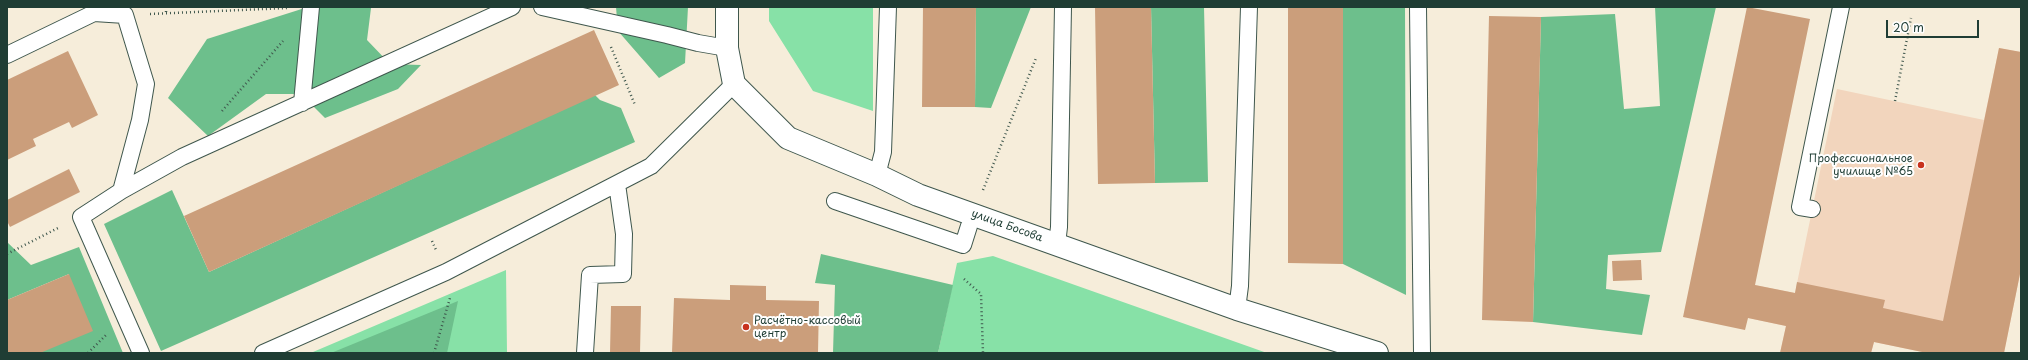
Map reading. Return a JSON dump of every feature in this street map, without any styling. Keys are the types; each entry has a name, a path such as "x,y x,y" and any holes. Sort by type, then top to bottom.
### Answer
{"street":[{"path":"728,7 727,48 734,84"},
{"name":"улица Босова","path":"734,84 788,138 877,175 918,194 1236,309 1377,353"}],"lane":[{"path":"302,103 311,7"},
{"path":"141,353 81,217 182,157 512,7"},
{"path":"542,7 698,43 727,48"},
{"path":"877,175 883,152 888,7"},
{"path":"1057,244 1059,219 1062,7"},
{"path":"1236,309 1240,286 1249,7"},
{"path":"1418,7 1422,353"},
{"path":"1812,209 1800,207 1841,7"},
{"path":"7,55 94,13 124,11 146,84 140,120 122,192"},
{"path":"263,353 446,272 651,166 734,84"},
{"path":"585,353 590,275 623,274 624,234 617,184"},
{"path":"835,200 962,244 969,226"}],"path":[{"path":"166,7 166,14"},
{"path":"124,11 166,14 289,7"},
{"path":"1895,101 1911,18"},
{"path":"220,113 286,38"},
{"path":"983,191 1039,51"},
{"path":"628,87 635,105"},
{"path":"7,254 81,217"},
{"path":"964,279 981,294 983,353"},
{"path":"434,353 451,294"}],"shaded area":[{"name":"Профессиональное училище №65","path":"1999,48 2021,52 2021,269 2004,353 1927,353 1874,342 1871,353 1780,353 1786,326 1748,318 1755,285 1795,293 1837,89 1984,120"}],"green space":[{"path":"308,7 371,8 367,40 390,64 421,65 398,89 325,118 301,94 266,94 208,136 168,98 207,39"},
{"path":"616,7 688,7 685,63 659,78 618,31"},
{"path":"769,7 873,7 873,111 813,91 769,21"},
{"path":"976,7 1031,7 991,108 975,107"},
{"path":"1151,7 1204,7 1208,182 1155,183"},
{"path":"1343,7 1405,7 1406,295 1343,264"},
{"path":"1655,7 1716,7 1661,252 1608,255 1606,289 1650,295 1642,335 1533,322 1541,17 1615,14 1624,109 1660,106"},
{"path":"595,95 600,100 621,108 635,142 161,351 104,224 172,190 209,272"},
{"path":"7,242 31,265 79,247 123,353 40,353 69,274 7,300"},
{"path":"821,254 953,285 938,353 833,353 835,285 815,283"},
{"path":"993,256 1267,353 938,353 957,263"},
{"path":"506,270 507,353 310,353 313,352"},
{"path":"458,301 447,353 331,353"}],"building":[{"path":"923,7 976,7 975,107 922,107"},
{"path":"1095,7 1151,7 1155,183 1098,184"},
{"path":"1288,7 1343,7 1343,264 1288,263"},
{"path":"1747,7 1810,19 1755,285 1795,293 1797,282 1885,300 1883,308 1943,321 1999,48 2021,52 2021,269 2004,353 1927,353 1874,342 1871,353 1780,353 1786,326 1748,318 1745,330 1683,317"},
{"path":"1489,16 1541,17 1533,322 1482,320"},
{"path":"594,30 619,85 209,272 184,216"},
{"path":"68,51 98,115 72,128 69,122 33,139 36,146 7,160 7,80"},
{"path":"69,169 80,192 10,227 7,221 7,200"},
{"path":"1641,260 1642,280 1613,281 1612,261"},
{"path":"69,274 93,331 40,353 7,353 7,300"},
{"name":"Расчётно-кассовый центр","path":"730,285 766,286 766,300 819,301 818,353 672,353 674,298 730,300"},
{"path":"611,306 641,306 640,353 610,353"}],"place":[{"name":"Профессиональное училище №65","path":"1921,165"},
{"name":"Расчётно-кассовый центр","path":"746,327"}]}
